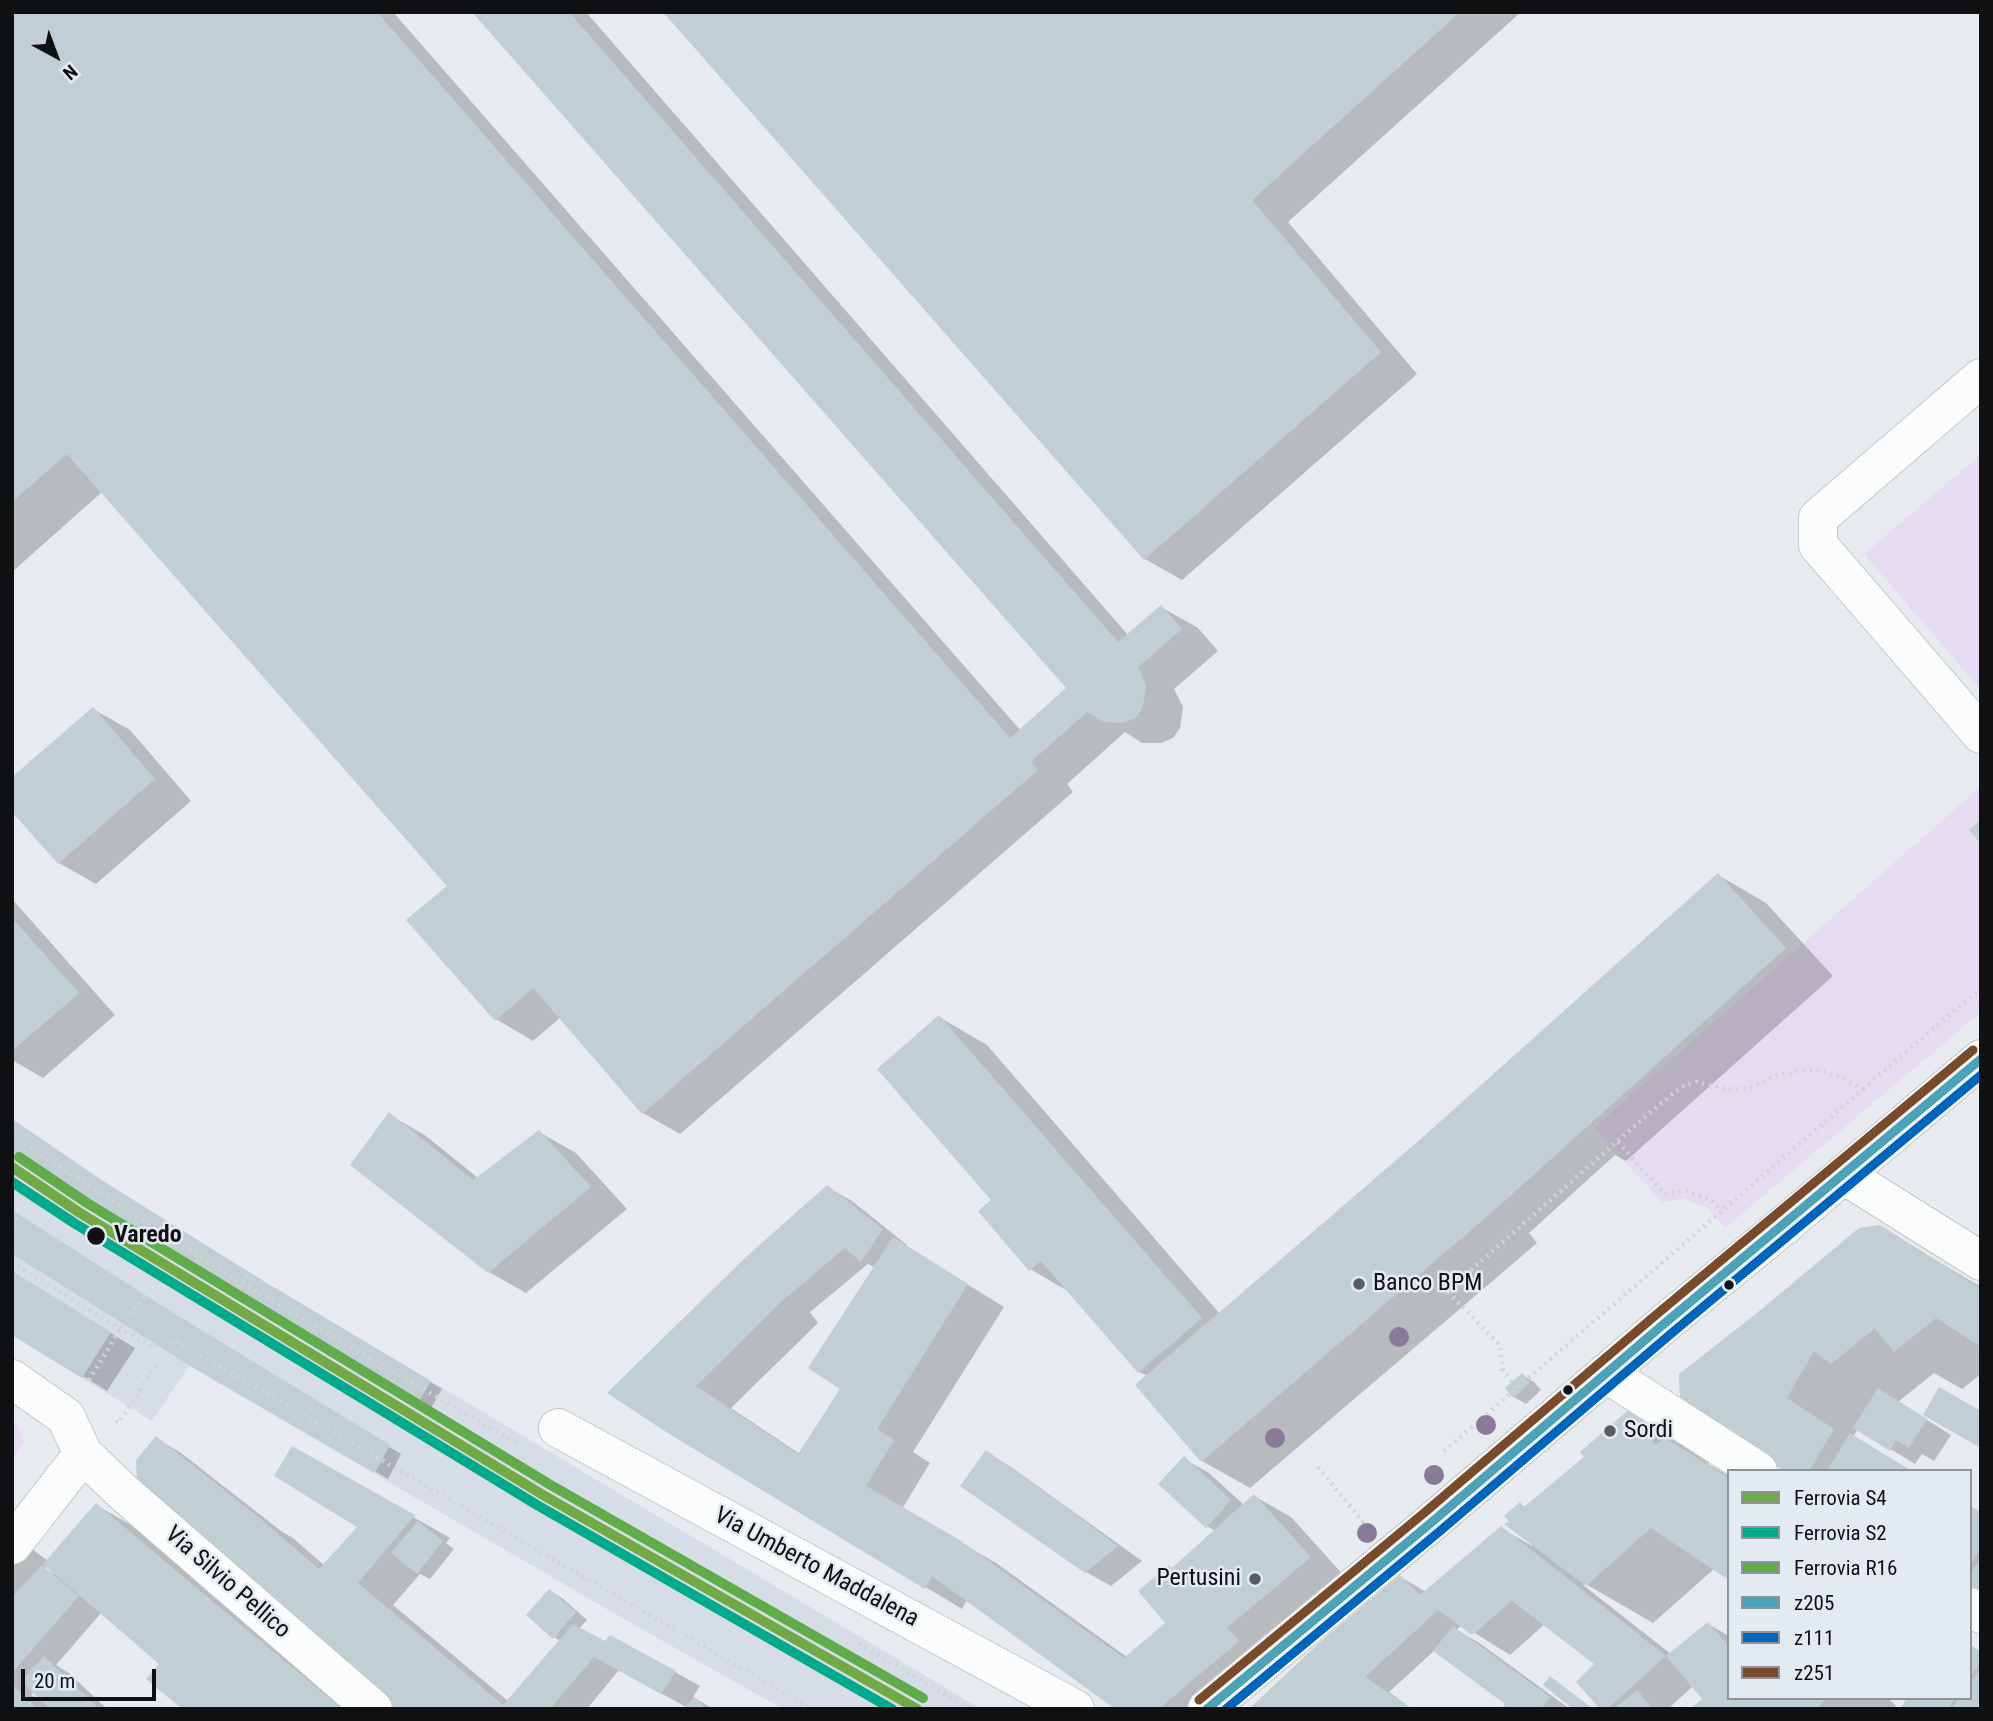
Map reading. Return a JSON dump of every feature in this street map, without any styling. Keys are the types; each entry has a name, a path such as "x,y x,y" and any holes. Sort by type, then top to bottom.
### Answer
{"street":[{"path":"1981,378 1818,518 1818,545 1981,734"},
{"path":"1207,1709 1981,1059"},
{"path":"1844,1175 1981,1262"},
{"path":"1606,1373 1755,1469"},
{"path":"12,1379 66,1417 83,1454 19,1525"},
{"name":"Via Umberto Maddalena","path":"558,1428 1075,1709"},
{"name":"Via Silvio Pellico","path":"83,1454 124,1493 373,1709"}],"path":[{"path":"1434,1460 1981,988"},
{"path":"1516,1389 1503,1370 1500,1345 1447,1291 1681,1087 1696,1082 1720,1088 1748,1089 1777,1075 1815,1069 1840,1077 1863,1089"},
{"path":"12,1136 242,1283"},
{"path":"1618,1142 1665,1194 1686,1191 1711,1200 1722,1211"},
{"path":"12,1225 19,1215"},
{"path":"164,1251 181,1229"},
{"path":"12,1262 152,1347 176,1341 811,1709"},
{"path":"235,1294 250,1272"},
{"path":"117,1335 145,1295"},
{"path":"119,1423 156,1365"},
{"path":"1318,1466 1363,1522 1373,1513"}],"shaded area":[{"path":"1981,454 1981,690 1864,554"},
{"path":"1981,786 1981,1012 1725,1228 1708,1208 1684,1199 1662,1202 1594,1128"},
{"path":"12,1119 103,1181 265,1282 981,1709 783,1709 189,1366 152,1421 12,1335"},
{"path":"12,1420 18,1425 24,1443 12,1459"}],"building":[{"path":"12,12 377,12 1010,738 1066,688 472,12 569,12 1118,642 1161,605 1182,629 1138,667 1146,685 1143,706 1136,718 1123,723 1104,722 1087,712 1031,762 1038,770 642,1114 533,988 495,1021 406,920 447,886 67,454 12,502"},
{"path":"663,12 1460,12 1252,200 1381,352 1144,560"},
{"path":"93,707 155,779 58,864 12,812 12,777"},
{"path":"1981,820 1981,844 1969,830"},
{"path":"1718,873 1786,948 1490,1214 1201,1462 1135,1385 1423,1137"},
{"path":"12,918 79,993 12,1051"},
{"path":"939,1015 1202,1318 1138,1373 1041,1261 1029,1271 978,1211 991,1200 877,1069"},
{"path":"389,1112 473,1180 539,1130 591,1187 488,1273 350,1165"},
{"path":"12,1119 103,1181 431,1381 417,1405 193,1270 12,1152"},
{"path":"827,1185 883,1229 861,1262 845,1248 782,1301 696,1386 798,1454 840,1389 808,1368 893,1237 968,1284 877,1429 894,1440 866,1486 958,1539 1124,1658 1165,1623 1138,1591 1169,1565 1172,1568 1254,1494 1311,1557 1227,1628 1239,1641 1159,1709 1115,1709 932,1576 925,1589 663,1430 607,1393 746,1257"},
{"path":"12,1210 167,1309 390,1445 375,1473 189,1365 12,1254"},
{"path":"1880,1225 1981,1289 1981,1347 1936,1318 1894,1352 1875,1328 1831,1364 1814,1351 1787,1398 1834,1429 1810,1469 1781,1469 1680,1400 1679,1374 1859,1228"},
{"path":"12,1271 111,1332 82,1378 12,1335"},
{"path":"1522,1373 1530,1383 1513,1398 1505,1388"},
{"path":"1939,1387 1981,1411 1981,1448 1923,1415"},
{"path":"1878,1388 1927,1419 1909,1448 1896,1440 1890,1451 1853,1428"},
{"path":"1634,1405 1648,1421 1641,1426 1656,1445 1665,1438 1727,1477 1727,1579 1651,1528 1586,1586 1504,1524 1509,1522 1504,1516 1520,1502 1524,1507 1584,1457 1580,1452"},
{"path":"1850,1433 1909,1469 1828,1469"},
{"path":"156,1436 319,1569 357,1527 274,1476 292,1446 415,1515 358,1583 503,1705 573,1624 605,1641 610,1635 676,1671 661,1694 594,1657 550,1709 394,1709 310,1639 137,1485 136,1460"},
{"path":"986,1450 1118,1546 1085,1573 960,1486"},
{"path":"1184,1456 1231,1500 1206,1528 1158,1484"},
{"path":"96,1503 343,1709 182,1709 146,1679 159,1664 43,1564"},
{"path":"1972,1507 1981,1512 1981,1548 1972,1562"},
{"path":"418,1521 443,1541 417,1574 391,1553"},
{"path":"1501,1526 1666,1656 1607,1709 1600,1709 1576,1682 1594,1664 1512,1601 1472,1635 1438,1610 1365,1677 1412,1709 1249,1709 1319,1643 1400,1575 1420,1595"},
{"path":"1981,1558 1981,1599 1972,1593 1972,1571"},
{"path":"42,1565 79,1596 12,1673 12,1597"},
{"path":"549,1589 576,1612 553,1639 526,1615"},
{"path":"1708,1622 1727,1645 1727,1700 1825,1700 1816,1709 1690,1709 1702,1699 1666,1656"},
{"path":"1453,1626 1550,1697 1541,1709 1502,1709 1505,1704 1433,1651"},
{"path":"1972,1647 1981,1653 1981,1662 1972,1674"},
{"path":"44,1656 99,1709 50,1709 21,1681"},
{"path":"1981,1668 1981,1709 1952,1709 1958,1700 1972,1700 1972,1680"},
{"path":"1550,1676 1593,1709 1573,1709 1543,1685"},
{"path":"12,1684 38,1709 12,1709"},
{"path":"1637,1690 1653,1709 1614,1709"},
{"path":"695,1697 706,1709 682,1709"},
{"path":"1906,1700 1954,1700 1948,1709 1900,1709"}],"rail line":[{"name":"R16","path":"19,1157 87,1203 549,1484 923,1698"},
{"name":"S4","path":"12,1167 80,1213 543,1495 917,1709"},
{"name":"S2","path":"12,1182 74,1223 537,1505 892,1709"}],"transit line":[{"name":"z251","path":"1199,1700 1973,1050"},
{"name":"z205","path":"1207,1709 1981,1059"},
{"name":"z111","path":"1226,1709 1981,1075"}],"place":[{"name":"Varedo","path":"96,1236"},
{"name":"Banco BPM","path":"1359,1284"},
{"name":"Sordi","path":"1610,1431"},
{"name":"Pertusini","path":"1255,1579"}]}
